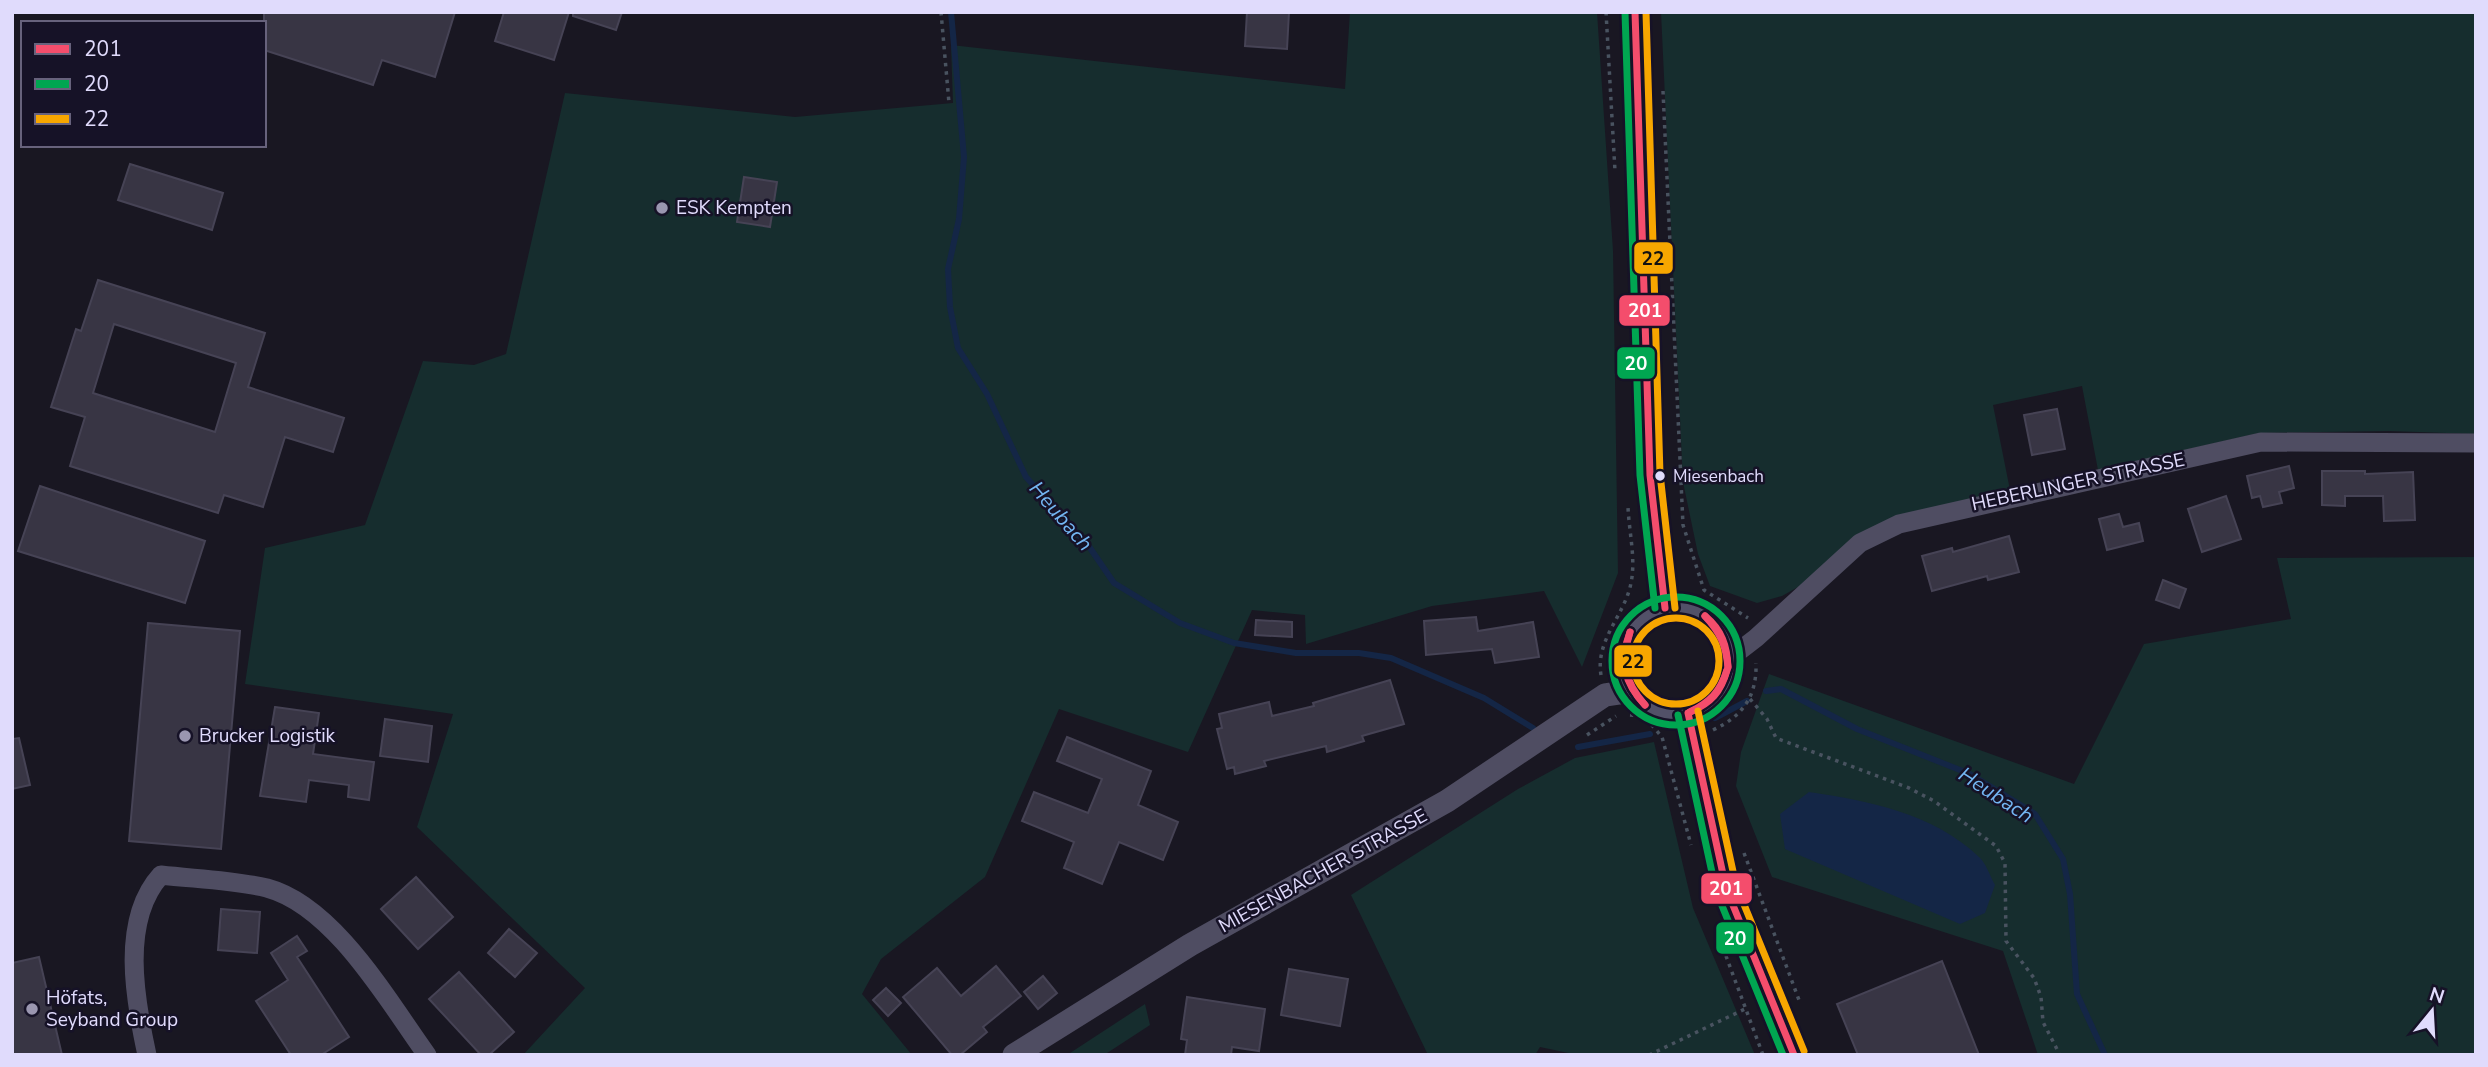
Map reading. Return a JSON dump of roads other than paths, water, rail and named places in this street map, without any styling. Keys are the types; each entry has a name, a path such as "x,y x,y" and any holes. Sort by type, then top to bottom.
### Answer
{"main road":[{"path":"1634,12 1651,498 1665,579 1665,608"},
{"path":"1678,607 1698,612 1719,629 1730,658 1726,681 1709,703 1688,713 1673,715 1626,703 1623,667 1627,639 1645,617 1665,608 1678,607"},
{"path":"1688,713 1726,888 1794,1055"}],"street":[{"name":"HEBERLINGER STRASSE","path":"1730,658 1756,638 1860,543 1899,524 1946,511 2261,442 2476,443"},
{"name":"MIESENBACHER STRASSE","path":"1014,1055 1190,945 1447,801 1605,695 1626,703"},
{"path":"147,1055 135,999 138,919 147,890 161,875 268,888 309,908 369,971 427,1055"}],"water":[{"path":"1809,792 1899,811 1921,819 1961,842 1986,866 1995,885 1985,913 1960,924 1785,849 1780,814"}],"waterway":[{"name":"Heubach","path":"951,12 964,157 959,219 948,269 950,307 958,348 987,394 1026,477 1088,545 1114,583 1180,623 1234,643 1296,653 1359,653 1391,658 1484,698 1533,728"},
{"name":"Heubach","path":"1766,691 1781,689 1857,729 1970,774 2035,814 2063,859 2070,894 2077,994 2105,1055"},
{"name":"Heubach","path":"1715,718 1747,701"},
{"name":"Heubach","path":"1578,747 1650,734"}],"place":[{"name":"ESK Kempten","path":"662,208"},
{"name":"Miesenbach","path":"1660,476"},
{"name":"Brucker Logistik","path":"185,736"},
{"name":"Höfats, Seyband Group","path":"32,1009"}]}
